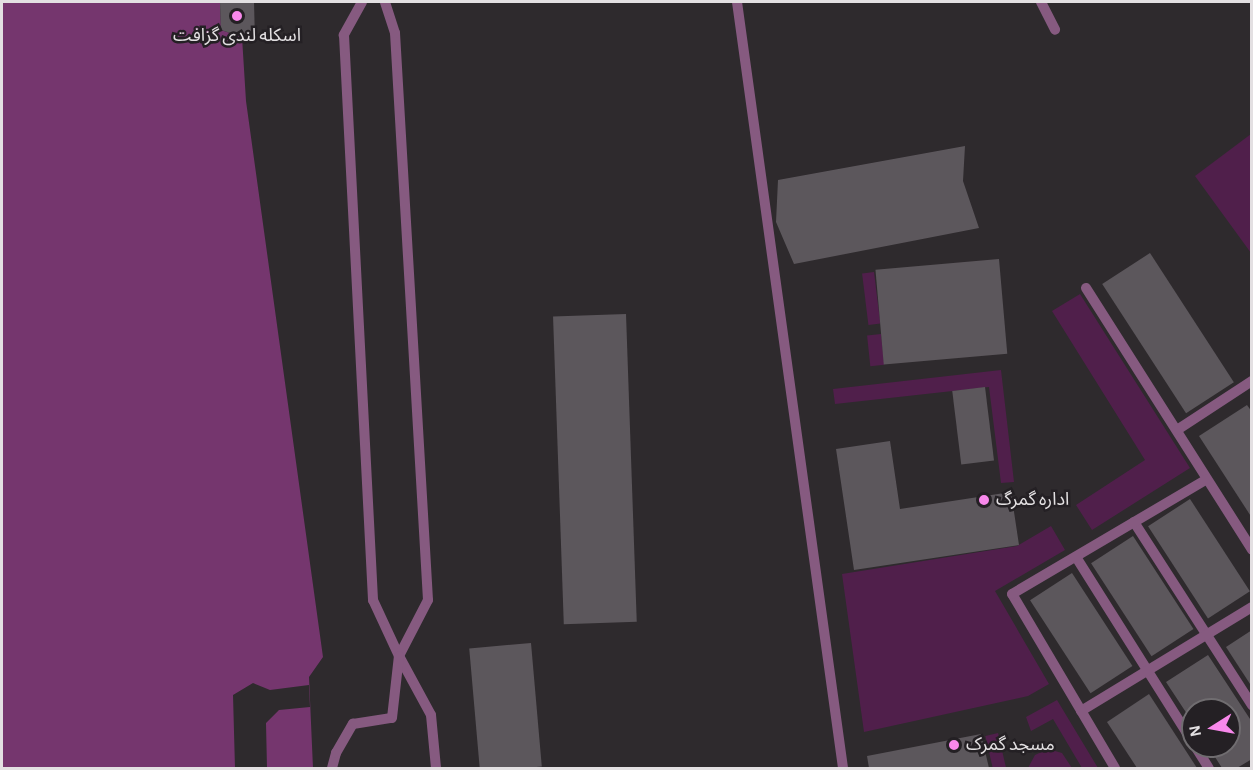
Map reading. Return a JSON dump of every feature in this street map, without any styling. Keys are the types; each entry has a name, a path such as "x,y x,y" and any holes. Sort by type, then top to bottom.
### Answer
{"lane":[{"path":"362,2 344,35 373,600 399,656 431,715 436,768"},
{"path":"332,768 336,753 353,723 392,718 399,656 428,600 394,33 385,2"},
{"path":"737,2 843,768"},
{"path":"1041,2 1055,30"},
{"path":"1086,288 1251,550"},
{"path":"1177,430 1250,384"},
{"path":"1115,768 1012,594 1207,479"},
{"path":"1134,522 1251,705"},
{"path":"1076,557 1181,723"},
{"path":"1081,711 1251,607"}],"shaded area":[{"path":"2,2 220,2 221,30 242,37 246,101 323,657 309,677 313,768 2,768"},
{"path":"1251,134 1251,253 1195,176"},
{"path":"874,272 880,324 868,325 862,273"},
{"path":"1080,294 1190,468 1092,530 1076,505 1145,460 1052,311"},
{"path":"881,334 884,365 870,366 867,335"},
{"path":"1001,370 1014,482 1001,483 989,387 835,404 833,389"},
{"path":"1051,526 1065,550 995,591 1049,684 1028,696 864,732 842,574 1017,546"},
{"path":"1057,700 1098,768 1082,768 1053,719 1031,731 1026,717"},
{"path":"998,733 1006,768 993,768 985,736"},
{"path":"1048,749 1062,753 1072,768 1028,768 1035,755"}],"pier":[{"path":"253,683 270,690 309,685 310,707 279,710 266,723 267,768 235,768 233,695"}],"building":[{"name":"اسکله لندی گزافت","path":"220,2 254,2 255,41 221,30"},
{"path":"965,146 963,181 979,228 794,264 776,222 778,180"},
{"path":"1150,253 1234,382 1186,413 1102,284"},
{"path":"999,259 1007,354 884,364 875,270"},
{"path":"626,314 637,622 564,624 553,317"},
{"path":"985,387 994,460 961,464 952,391"},
{"path":"1247,405 1252,412 1252,518 1199,436"},
{"name":"اداره گمرگ","path":"890,441 900,509 1011,492 1019,545 854,570 836,449"},
{"path":"1190,499 1250,591 1208,618 1148,526"},
{"path":"1133,536 1193,629 1152,656 1091,563"},
{"path":"1072,573 1132,666 1091,693 1030,600"},
{"path":"1252,630 1252,687 1226,647"},
{"path":"531,643 542,767 480,768 469,648"},
{"path":"1208,655 1236,698 1181,698 1181,705 1166,682"},
{"path":"1149,694 1181,743 1181,758 1191,758 1197,768 1137,768 1107,722"},
{"path":"1241,705 1252,722 1252,759 1237,768 1222,768 1216,758 1241,758"},
{"name":"مسجد گمرک","path":"981,734 989,768 869,768 867,756"}],"place":[{"name":"اسکله لندی گزافت","path":"237,16"},
{"name":"اداره گمرگ","path":"984,500"},
{"name":"مسجد گمرک","path":"954,745"}]}
